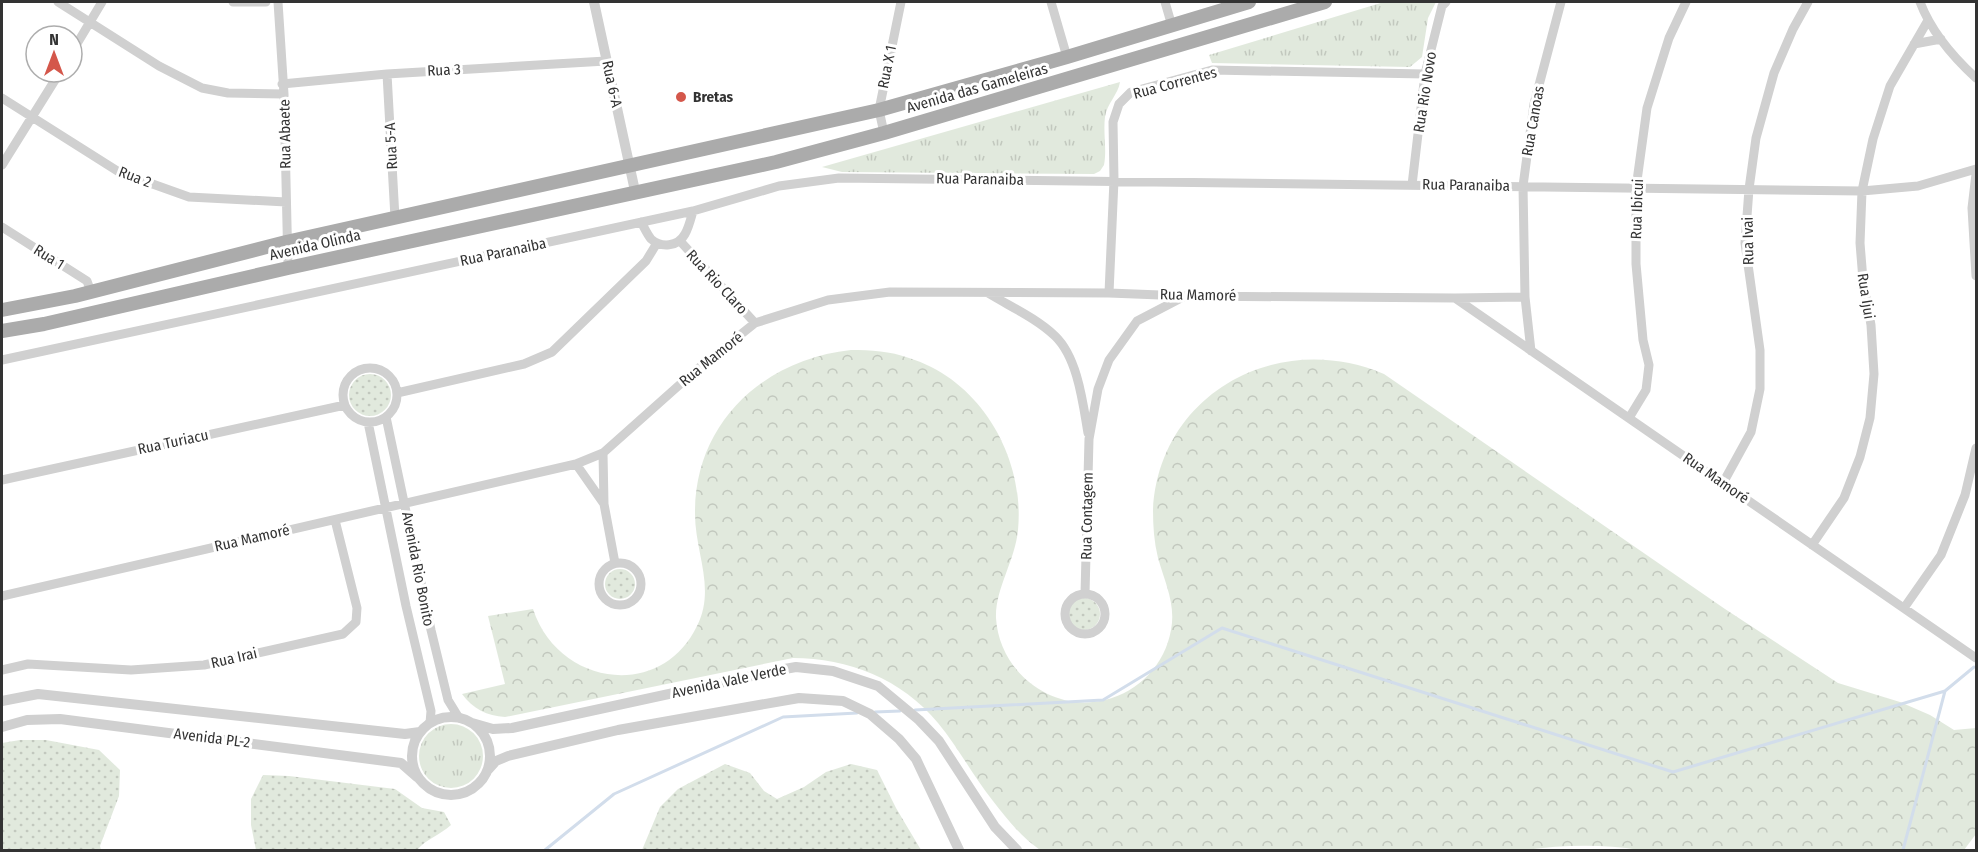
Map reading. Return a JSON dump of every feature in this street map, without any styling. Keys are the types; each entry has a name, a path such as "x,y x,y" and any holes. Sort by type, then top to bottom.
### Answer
{"main road":[{"name":"Avenida das Gameleiras","path":"630,167 879,110 1067,57 1249,2"},
{"path":"1256,23 1276,9 1278,2"},
{"name":"Avenida das Gameleiras","path":"635,191 776,162 884,133 1325,2"},
{"name":"Avenida Olinda","path":"2,310 91,292 286,242 630,167"},
{"name":"Avenida Olinda","path":"2,331 44,324 635,191"}],"street":[{"path":"58,2 159,66 202,88 228,93 284,94"},
{"path":"84,33 102,2"},
{"path":"233,2 266,2"},
{"name":"Rua Abaete","path":"278,2 284,94 288,268"},
{"name":"Rua 6-A","path":"594,2 635,191"},
{"name":"Rua X 1","path":"884,133 879,110 901,2"},
{"path":"1052,2 1067,57"},
{"path":"1165,2 1172,26"},
{"name":"Rua Rio Novo","path":"1412,184 1425,74 1442,6 1446,2"},
{"name":"Rua Canoas","path":"1531,351 1525,297 1523,186 1534,104 1561,2"},
{"name":"Rua Ibicui","path":"1629,418 1646,390 1649,365 1643,340 1636,264 1636,188 1647,108 1669,38 1686,2"},
{"name":"Rua Ivai","path":"1723,483 1751,432 1760,389 1760,350 1745,243 1756,138 1774,73 1793,29 1808,2"},
{"path":"1920,2 1927,22 1965,68 1977,78"},
{"name":"Rua Ijui","path":"1812,545 1844,498 1860,458 1870,418 1874,374 1871,325 1863,280 1860,243 1862,190 1873,139 1890,86 1927,22"},
{"path":"1914,44 1941,39"},
{"name":"Rua 3","path":"282,84 387,74 606,61"},
{"name":"Rua Correntes","path":"1109,293 1114,180 1113,122 1119,104 1131,92 1212,70 1425,74"},
{"name":"Rua 5-A","path":"387,74 395,218"},
{"path":"2,165 52,84"},
{"name":"Rua 2","path":"2,98 119,172 189,197 286,202"},
{"name":"Rua Paranaiba","path":"2,360 693,211 779,186 839,178 1862,190 1918,186 1977,169"},
{"path":"1977,174 1972,208 1977,276"},
{"name":"Rua Rio Claro","path":"657,243 669,245 680,241 685,234 693,211"},
{"path":"397,393 524,364 552,352 646,261 657,243 649,237 641,222"},
{"name":"Rua 1","path":"2,227 87,282 91,292"},
{"name":"Rua Rio Claro","path":"680,241 755,323"},
{"name":"Rua Mamoré","path":"2,596 576,464 603,453 695,371 755,323 828,300 890,292 1525,297"},
{"name":"Rua Contagem","path":"987,292 1028,316 1057,338 1071,362 1080,388 1089,439"},
{"name":"Rua Contagem","path":"1085,594 1089,439 1098,389 1108,360 1137,321 1186,296"},
{"name":"Rua Mamoré","path":"1455,298 1977,658"},
{"path":"374,368 390,376 397,393 396,402 386,417 368,422 354,416 345,405 343,396 344,386 349,378 356,372 374,368"},
{"path":"1080,388 1098,389"},
{"name":"Rua Turiacu","path":"2,480 345,405"},
{"name":"Avenida Rio Bonito","path":"386,417 448,700 459,718"},
{"name":"Avenida Rio Bonito","path":"368,422 406,606 431,711 430,723"},
{"path":"1904,608 1941,555 1965,495 1977,448"},
{"path":"603,453 604,504 615,563"},
{"path":"576,464 604,504"},
{"name":"Rua Irai","path":"2,670 28,664 131,670 204,665 343,634 356,622 357,608 334,520"},
{"path":"615,563 633,567 640,578 641,584 637,595 628,603 615,604 605,598 599,587 601,574 615,563"},
{"path":"1085,594 1101,602 1105,614 1104,620 1096,630 1083,633 1071,628 1065,616 1065,609 1072,598 1085,594"},
{"name":"Avenida Vale Verde","path":"472,723 493,729 512,728 796,667 834,671 878,686 919,720 945,750 995,827 1017,850"},
{"name":"Avenida PL-2","path":"2,700 38,694 405,734 420,732"},
{"name":"Avenida Vale Verde","path":"487,771 496,761 508,756 618,730 799,698 843,700 870,714 899,739 916,759 959,850"},
{"path":"449,717 459,718 472,723 482,733 488,744 490,758 481,782 471,790 448,796 430,790 417,777 412,766 411,754 420,732 430,723 449,717"},
{"name":"Avenida PL-2","path":"2,727 27,720 60,719 401,763 417,777"}],"green space":[{"path":"1384,2 1436,2 1428,18 1422,57 1410,67 1212,63 1209,55"},
{"path":"1120,82 1105,117 1104,165 1094,174 842,172 822,167"},
{"path":"851,350 895,354 935,369 957,384 977,403 993,425 1006,450 1014,476 1018,503 1016,541 997,607 999,638 1018,671 1048,694 1066,700 1085,702 1117,696 1148,675 1163,654 1171,630 1172,611 1157,552 1153,510 1160,468 1177,433 1201,403 1232,381 1267,366 1305,360 1344,362 1384,374 1725,609 1838,683 1900,702 1930,715 1954,730 1976,728 1976,834 1964,850 1640,850 1582,846 1525,850 1040,850 1020,834 986,791 945,732 924,708 891,683 854,667 814,659 793,658 505,717 481,711 466,699 462,694 505,684 488,616 533,609 546,635 564,655 586,668 611,674 636,674 660,666 681,650 697,626 705,598 695,514 698,481 707,451 721,424 740,401 763,382 790,367 819,356"},
{"path":"370,374 378,375 385,380 390,387 390,403 385,410 378,415 370,416 362,415 355,410 350,403 349,395 350,387 355,380 362,375"},
{"path":"620,569 631,573 635,584 631,595 620,599 609,595 605,584 609,573"},
{"path":"1084,598 1095,603 1100,614 1095,625 1084,630 1073,625 1068,614 1073,603"},
{"path":"445,724 457,724 474,733 481,744 483,756 481,768 474,779 457,788 445,788 433,783 424,774 419,762 419,750 424,738 433,729"},
{"path":"46,740 99,750 120,770 119,796 100,846 101,850 2,850 2,743"},
{"path":"725,764 750,773 764,791 777,799 804,787 826,772 851,764 877,770 921,850 642,850 660,807 678,789"},
{"path":"263,775 395,789 422,808 444,812 451,825 417,850 256,850 251,825 251,799"}],"waterway":[{"path":"915,710 1103,700 1222,628 1673,772 1945,691 1974,667"},
{"path":"1903,850 1945,691"},
{"path":"875,712 900,711"},
{"path":"545,850 614,794 783,717 857,713"}],"place":[{"name":"Bretas","path":"681,97"}]}
